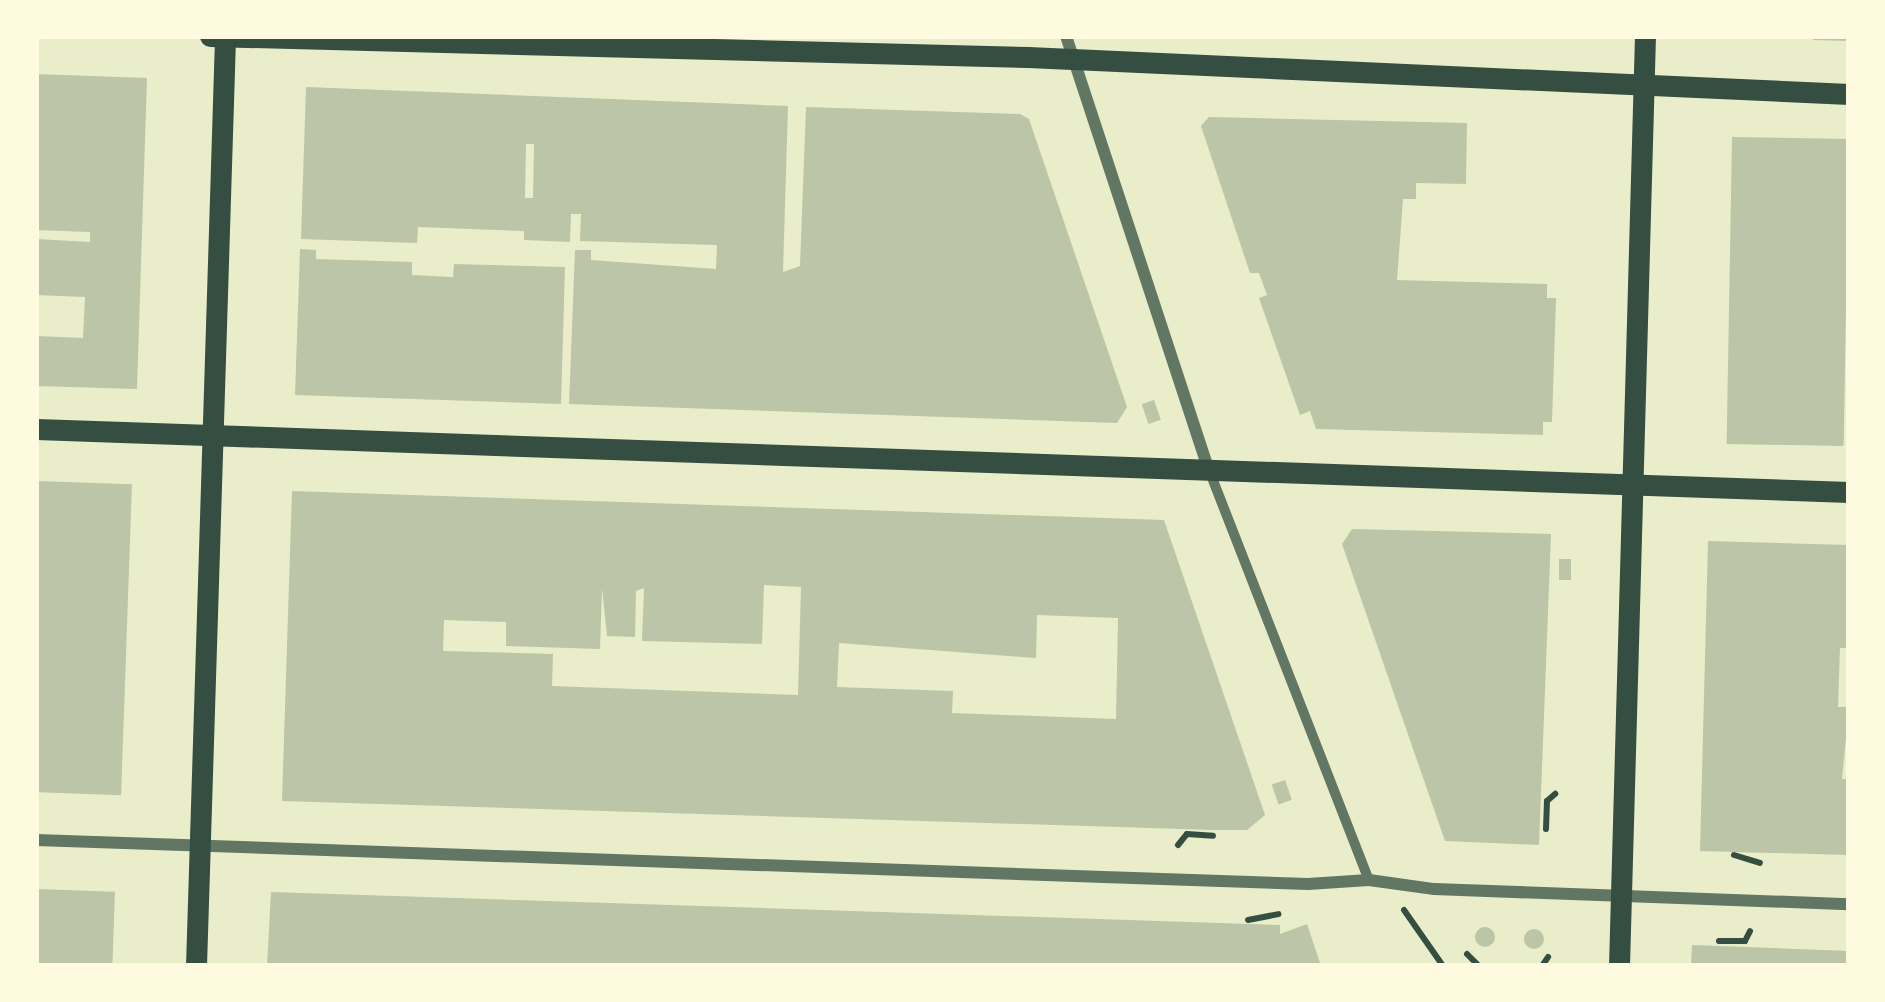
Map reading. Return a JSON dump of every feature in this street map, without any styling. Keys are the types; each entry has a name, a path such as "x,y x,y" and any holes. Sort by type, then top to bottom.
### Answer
{"main road":[{"path":"210,36 1073,59 1849,94"},
{"path":"196,966 225,36"},
{"path":"1619,966 1637,485 1645,36"},
{"path":"36,429 1849,492"}],"street":[{"path":"1066,36 1209,470 1369,880"},
{"path":"36,840 1308,884 1369,880 1849,904"}],"path":[{"path":"1546,830 1547,801 1556,794"},
{"path":"1178,845 1181,836 1213,836"},
{"path":"1734,855 1760,863"},
{"path":"1401,906 1443,966"},
{"path":"1248,920 1278,914"},
{"path":"1719,941 1744,941 1750,931"},
{"path":"1467,954 1480,966"},
{"path":"1542,966 1548,957"}],"building":[{"path":"1813,36 1849,36 1849,41 1813,40"},
{"path":"36,74 147,78 137,389 36,386 36,336 83,338 85,297 36,295 36,239 90,242 90,232 36,230"},
{"path":"306,87 788,106 783,272 800,266 806,107 1020,114 1029,119 1127,407 1117,423 569,404 575,250 591,250 591,260 716,269 717,245 580,241 581,214 571,214 570,242 524,240 524,231 418,227 417,243 301,239","holes":["526,144 534,144 533,198 525,198"]},
{"path":"1209,117 1467,123 1466,184 1416,183 1416,199 1403,199 1397,280 1547,284 1547,298 1556,298 1552,422 1543,422 1543,435 1316,429 1310,411 1300,415 1259,298 1267,295 1259,273 1250,273 1201,126"},
{"path":"1732,137 1849,139 1844,446 1727,444"},
{"path":"300,249 316,250 316,259 412,262 412,275 453,277 454,264 565,267 561,404 295,395"},
{"path":"1154,400 1161,420 1149,424 1142,404"},
{"path":"36,481 132,484 121,795 36,792"},
{"path":"292,491 1164,520 1265,815 1247,830 1213,830 282,801","holes":["764,585 801,587 798,695 552,686 553,654 443,651 444,620 506,622 506,646 600,649 602,588 607,636 635,637 636,591 644,588 642,641 762,644","1037,615 1118,618 1116,719 952,713 953,691 837,687 839,643 1036,658"]},
{"path":"1352,529 1551,534 1539,845 1445,841 1342,544"},
{"path":"1708,541 1849,545 1849,648 1840,648 1838,707 1849,707 1842,779 1849,779 1849,855 1700,851"},
{"path":"1559,559 1571,559 1571,580 1559,580"},
{"path":"1285,780 1292,800 1279,804 1272,785"},
{"path":"36,889 115,892 112,966 36,966"},
{"path":"271,892 1280,925 1280,934 1307,924 1321,966 267,966"},
{"path":"1485,927 1495,937 1485,947 1475,937"},
{"path":"1534,929 1544,939 1534,949 1524,939"},
{"path":"1692,945 1849,951 1849,966 1691,966"}]}
